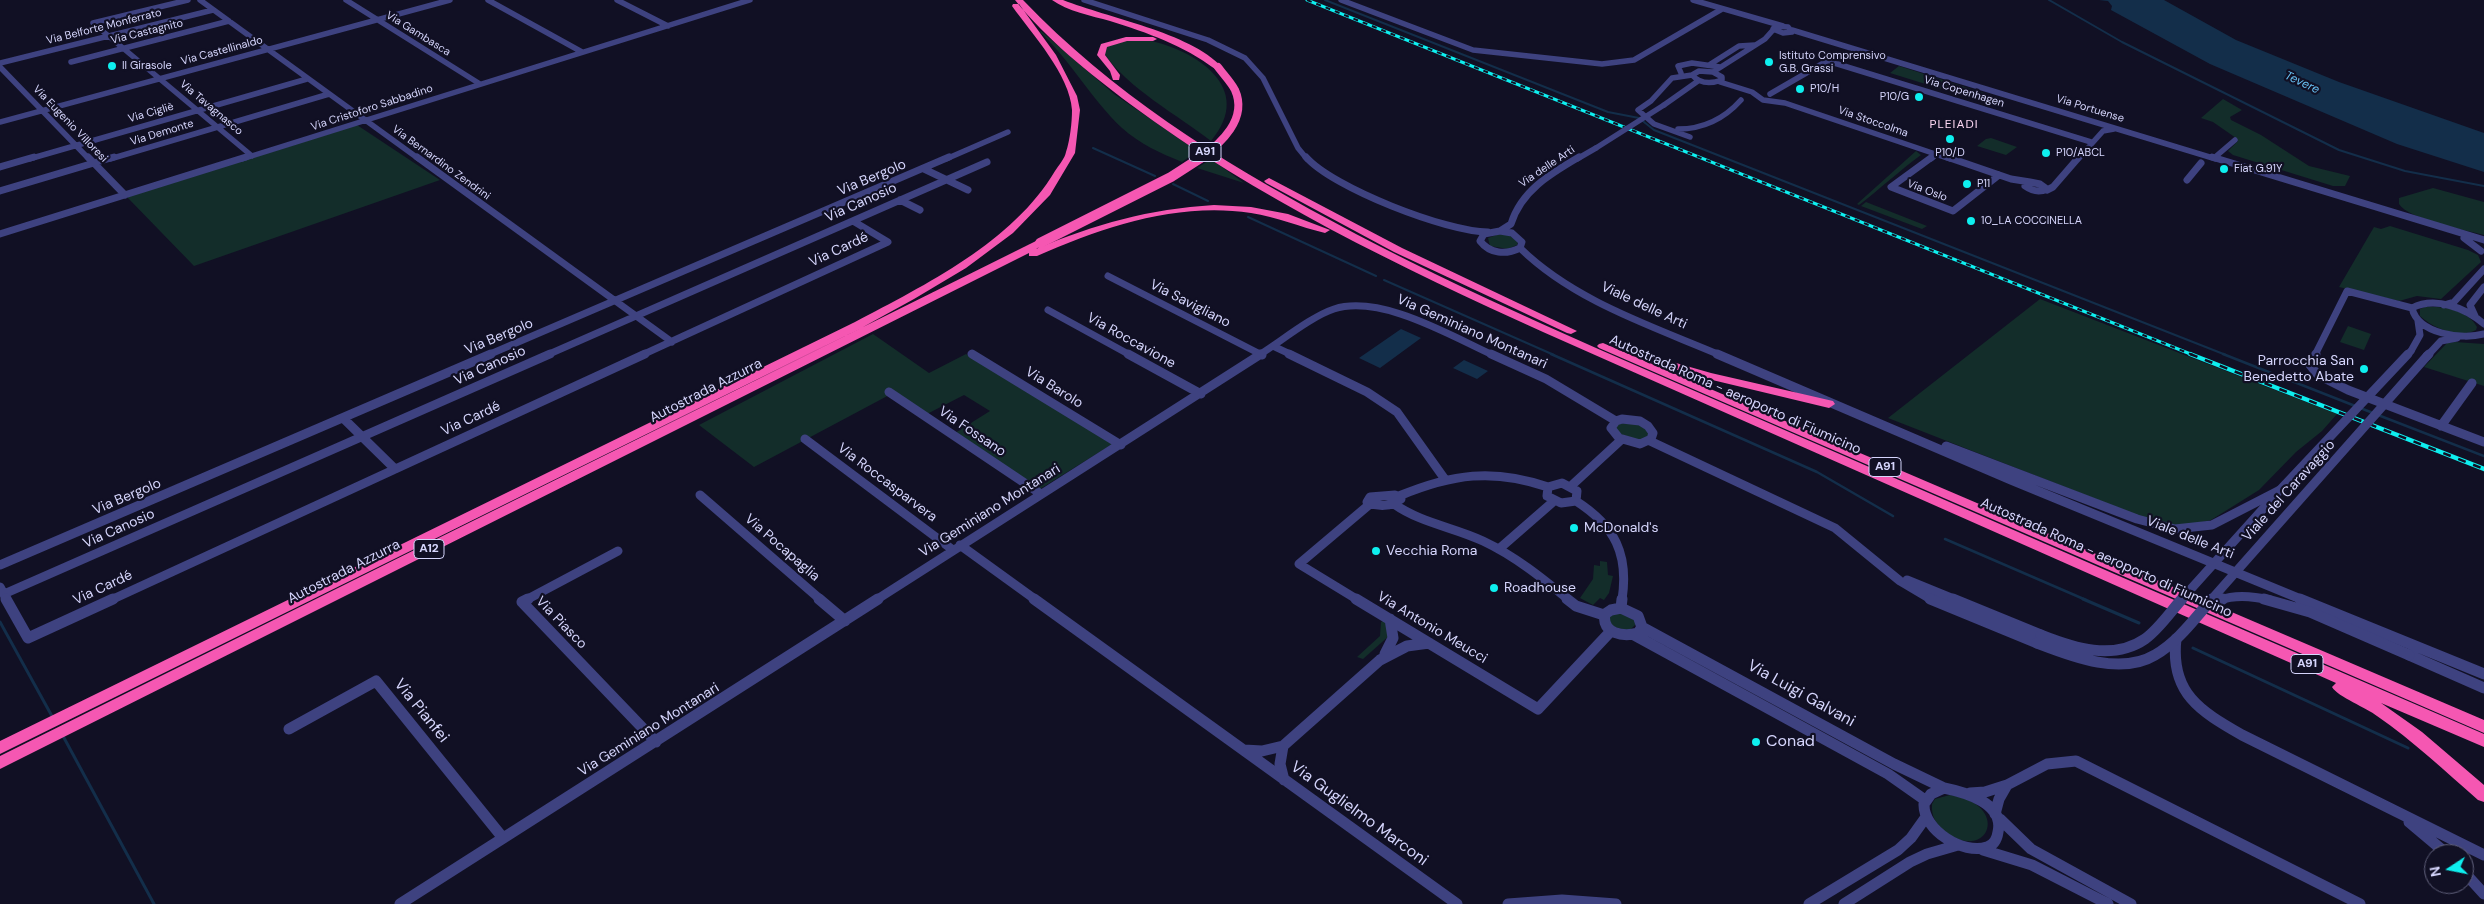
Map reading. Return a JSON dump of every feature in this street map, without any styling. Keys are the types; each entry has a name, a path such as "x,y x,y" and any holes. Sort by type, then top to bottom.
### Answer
{"highway":[{"path":"779,369 945,277 981,254 1024,218 1055,182 1068,157 1073,142 1076,121 1074,101 1058,66 1011,0"},
{"name":"Autostrada Roma - aeroporto di Fiumicino","path":"1019,0 1050,32 1096,72 1187,139 1306,212 1415,269 1486,303 2130,587 2484,740"},
{"name":"Autostrada Roma - aeroporto di Fiumicino","path":"1030,0 1070,40 1116,78 1204,142 1309,204 1444,273 1588,339 2484,727"},
{"path":"779,369 1183,170 1218,145 1232,128 1238,107 1234,86 1204,56 1183,45 1056,0"},
{"path":"1116,78 1115,71 1104,62 1101,50 1109,42 1130,38 1148,39 1168,44 1215,67"},
{"path":"779,369 1065,240 1104,225 1156,212 1217,208 1284,216 1319,227 1415,269"},
{"path":"1588,339 1692,371 1829,404"},
{"name":"Autostrada Azzurra","path":"0,764 41,736 72,720 779,369"},
{"path":"2130,587 2367,701 2422,739 2484,795"},
{"name":"Autostrada Azzurra","path":"0,748 41,736"}],"street":[{"name":"Via Tavagnasco","path":"188,0 93,23 252,156"},
{"name":"Via Bernardino Zendrini","path":"200,0 672,342"},
{"name":"Via Gambasca","path":"346,0 480,84"},
{"name":"Via Castellinaldo","path":"0,122 450,0"},
{"path":"488,0 582,52"},
{"path":"617,0 668,26"},
{"name":"Via Cristoforo Sabbadino","path":"0,234 750,0"},
{"path":"1084,0 1214,42 1245,58 1263,78 1300,151 1318,170 1335,181 1446,226 1466,231 1500,231 1517,236"},
{"path":"1341,0 1473,50 1602,64 1634,60 1722,9"},
{"path":"1693,0 1753,19 1783,26 1788,32"},
{"name":"Via Belforte Monferrato","path":"0,65 213,10"},
{"path":"1753,19 1773,29 1788,32"},
{"name":"Via Castagnito","path":"71,62 228,21"},
{"path":"1713,72 1758,43 1773,29 1783,26"},
{"path":"1709,65 1740,46 1758,43 1788,32"},
{"name":"Via Portuense","path":"1788,32 1823,39 2484,240"},
{"name":"Via Copenhagen","path":"1772,97 1831,61 2093,141"},
{"path":"1682,73 1677,68 1680,64 1720,67"},
{"name":"Via Eugenio Villoresi","path":"0,65 125,195"},
{"path":"1692,75 1699,72 1713,72 1722,77 1720,82"},
{"path":"1690,137 1640,115 1638,110 1652,100 1669,78 1682,73 1692,75 1698,81 1708,83 1720,82 1759,94"},
{"name":"Via Cigliè","path":"0,167 308,78"},
{"name":"Via delle Arti","path":"1511,224 1514,208 1525,194 1664,105 1698,81"},
{"path":"1665,127 1680,130 1698,128 1708,124 1743,100 1738,87"},
{"name":"Via Demonte","path":"0,191 329,94"},
{"name":"Via Stoccolma","path":"1759,94 1763,100 1772,97 1936,154 2031,184"},
{"path":"2088,119 2100,125 2103,131"},
{"path":"2031,184 2035,191 2047,190 2103,131 2124,130"},
{"name":"Via Bergolo","path":"0,564 616,302 1008,132"},
{"path":"2214,158 2235,140"},
{"name":"Via Oslo","path":"1936,154 1892,188 1953,211 1999,175"},
{"name":"Via Canosio","path":"2,590 362,437 986,162"},
{"path":"2187,180 2201,164"},
{"path":"924,169 968,190"},
{"path":"2031,184 2057,181"},
{"path":"2031,184 2046,186 2047,190"},
{"name":"Via Portuense","path":"2350,199 2467,240 2483,250"},
{"path":"900,200 920,210"},
{"name":"Via Cardé","path":"28,638 888,242 853,221"},
{"path":"1488,232 1484,234 1480,241 1490,250 1511,252 1520,248 1522,242 1511,224 1500,231"},
{"name":"Viale delle Arti","path":"1520,248 1536,265 1582,292 1829,404 2484,674"},
{"path":"2442,305 2454,302 2484,269"},
{"name":"Via Savigliano","path":"1108,276 1262,355"},
{"path":"2483,323 2472,312 2470,305 2484,287"},
{"path":"2483,323 2464,311 2442,305 2423,303 2412,308 2358,292 2347,291 2310,365 2318,374 2348,390 2484,442"},
{"name":"Via Geminiano Montanari","path":"400,904 846,621 956,547 1121,445 1320,316 1334,309 1354,306 1381,307 1395,311 1537,375 1616,421"},
{"path":"2412,308 2413,315 2418,320 2450,334 2472,337"},
{"name":"Via Roccavione","path":"1048,310 1201,394"},
{"name":"Viale del Caravaggio","path":"2039,639 2078,649 2103,652 2123,650 2142,642 2155,631 2280,490 2410,351 2420,335 2418,320"},
{"name":"Viale del Caravaggio","path":"2039,639 2080,658 2121,663 2150,658 2176,639 2426,356 2442,341 2484,334"},
{"path":"1275,346 1367,392 1397,412 1444,478"},
{"name":"Via Barolo","path":"972,354 1121,445"},
{"name":"Viale delle Arti","path":"1765,375 1779,378 1908,432 2026,475 2137,519 2174,529 2202,528 2218,522 2280,490"},
{"path":"2441,426 2472,383"},
{"name":"Via Fossano","path":"888,392 1040,494"},
{"path":"343,418 395,469"},
{"path":"1650,440 1653,433 1648,425 1628,419 1616,421 1611,428 1612,433 1621,440 1634,444 1650,440 1828,524 1915,584 2039,639"},
{"name":"Viale delle Arti","path":"1886,427 1908,432"},
{"name":"Via Roccasparvera","path":"805,439 956,547"},
{"path":"1571,486 1621,440"},
{"path":"1576,501 1577,492 1571,486 1558,483 1548,487 1527,480 1496,474 1444,478 1397,500 1408,514 1468,534 1499,550 1535,573 1576,606 1604,615"},
{"path":"1548,487 1547,496 1554,501 1563,504 1576,501 1592,513 1601,522 1621,554 1625,573 1621,608"},
{"name":"Via Pocapaglia","path":"700,496 846,621"},
{"name":"Via Antonio Meucci","path":"1397,500 1375,496 1367,499 1370,504 1299,564 1538,709 1611,631"},
{"path":"1499,550 1554,501"},
{"path":"956,547 1242,750 1262,751 1283,746 1380,660 1395,650 1407,646 1430,643"},
{"name":"Via Piasco","path":"618,551 522,602 656,742"},
{"path":"2,590 28,638"},
{"path":"2200,612 2214,600 2229,596 2266,598 2315,615 2484,688"},
{"path":"1621,608 1637,614 1638,631 1622,636 1611,631 1604,623 1604,615 1610,609 1621,608"},
{"path":"1390,620 1393,638"},
{"path":"1380,660 1393,638 1405,628"},
{"name":"Via Luigi Galvani","path":"1638,631 1944,788"},
{"name":"Via Luigi Galvani","path":"1638,631 1888,774 1925,800"},
{"path":"1407,646 1413,640 1414,634"},
{"path":"2176,639 2175,665 2180,682 2197,703 2226,726 2484,855"},
{"name":"Via Pianfei","path":"289,728 376,681 503,838"},
{"path":"1283,746 1280,764 1284,780"},
{"name":"Via Guglielmo Marconi","path":"1242,750 1457,904"},
{"path":"2108,904 2028,862 2007,854 1958,845 1938,833 1926,817 1925,800 1936,790 1944,788 1969,793 1985,792 2007,785 2044,763 2058,760 2076,761 2360,904"},
{"path":"1979,849 1996,842 2001,835 1996,816 1999,799 2007,785"},
{"path":"1969,793 1981,799 2031,849 2131,904"},
{"path":"2398,812 2435,844"},
{"path":"1810,904 1898,850 1911,838 1926,817"},
{"path":"1844,904 1910,862 1928,854 1958,845"},
{"path":"2474,883 2484,894"},
{"path":"1508,904 1549,900 1594,900 1616,904"}],"green space":[{"path":"1041,31 1114,94 1197,151 1182,162 1150,148 1129,134 1100,105"},
{"path":"1147,40 1166,45 1201,62 1214,74 1223,88 1227,104 1223,122 1211,141 1139,89 1114,66 1104,53 1106,47 1118,41"},
{"path":"1899,66 1987,94 1977,100 1890,73"},
{"path":"2223,99 2242,110 2230,117 2231,120 2261,135 2309,166 2350,176 2345,186 2333,186 2233,155 2228,151 2238,141 2236,138 2213,122 2201,118"},
{"path":"357,125 440,180 194,266 127,197"},
{"path":"1991,138 2017,147 2006,155 1977,146 1986,139"},
{"path":"1916,151 1921,155 1859,205 1857,204"},
{"path":"1211,159 1244,183 1197,168"},
{"path":"2433,188 2484,202 2484,235 2425,219 2404,209 2399,204 2399,198"},
{"path":"1866,202 1927,226 1922,229 1861,206"},
{"path":"2390,226 2468,250 2478,255 2481,262 2441,299 2417,296 2399,301 2339,287 2374,227 2381,229"},
{"path":"1499,234 1509,235 1518,242 1517,245 1508,249 1490,246 1488,238"},
{"path":"2040,299 2337,414 2322,431 2296,452 2259,490 2211,520 2182,527 2152,521 1888,418"},
{"path":"2425,307 2447,308 2461,313 2473,321 2477,327 2476,330 2454,333 2432,325 2420,316 2420,309"},
{"path":"2348,326 2371,334 2364,350 2340,342"},
{"path":"873,334 929,373 966,354 1114,443 1040,489 955,433 990,411 964,395 927,414 893,393 754,467 699,425"},
{"path":"2447,343 2484,344 2484,386 2424,367"},
{"path":"1620,423 1640,424 1649,433 1648,436 1644,439 1631,441 1615,431 1616,425"},
{"path":"1600,561 1607,562 1608,575 1613,576 1609,593 1604,600 1600,598 1593,605 1580,598 1593,579 1594,565 1600,566"},
{"path":"1614,612 1631,615 1636,624 1629,631 1611,626 1608,616"},
{"path":"1385,620 1390,635 1363,659 1357,657 1380,636 1381,622"},
{"path":"1950,795 1969,801 1982,809 1987,819 1987,829 1982,837 1973,841 1960,840 1939,826 1933,816 1932,804 1935,799"}],"water":[{"name":"Tevere","path":"2099,0 2164,0 2236,40 2339,82 2484,133 2484,172 2397,144 2210,64 2111,10 2112,6 2108,1"},
{"path":"1401,329 1421,338 1380,368 1359,358"},
{"path":"1464,360 1488,371 1477,379 1453,368"}],"waterway":[{"path":"1325,0 1608,112 1639,118 1654,130 2226,355"},
{"path":"2049,0 2122,42 2339,150 2405,171 2484,186"},
{"path":"1093,148 1155,176"},
{"path":"1173,184 1208,201"},
{"path":"1248,217 1376,276"},
{"path":"1384,280 1554,355"},
{"path":"1551,354 1817,472 1893,516"},
{"path":"2223,354 2373,413"},
{"path":"2378,415 2484,456"},
{"path":"1945,539 2086,600"},
{"path":"2083,599 2139,623"},
{"path":"0,622 53,718"},
{"path":"2193,648 2408,748"},
{"path":"63,736 154,904"}],"railway":[{"path":"1307,0 2193,355"},
{"path":"2190,354 2484,469"}],"place":[{"name":"Istituto Comprensivo G.B. Grassi","path":"1769,62"},
{"name":"Il Girasole","path":"112,66"},
{"name":"P10/H","path":"1800,89"},
{"name":"P10/G","path":"1919,97"},
{"name":"P10/D","path":"1950,139"},
{"name":"P10/ABCL","path":"2046,153"},
{"name":"Fiat G.91Y","path":"2224,169"},
{"name":"P11","path":"1967,184"},
{"name":"10_LA COCCINELLA","path":"1971,221"},
{"name":"Parrocchia San Benedetto Abate","path":"2364,369"},
{"name":"McDonald's","path":"1574,528"},
{"name":"Vecchia Roma","path":"1376,551"},
{"name":"Roadhouse","path":"1494,588"},
{"name":"Conad","path":"1756,742"}],"district":[{"name":"PLEIADI","path":"1954,125"}]}
